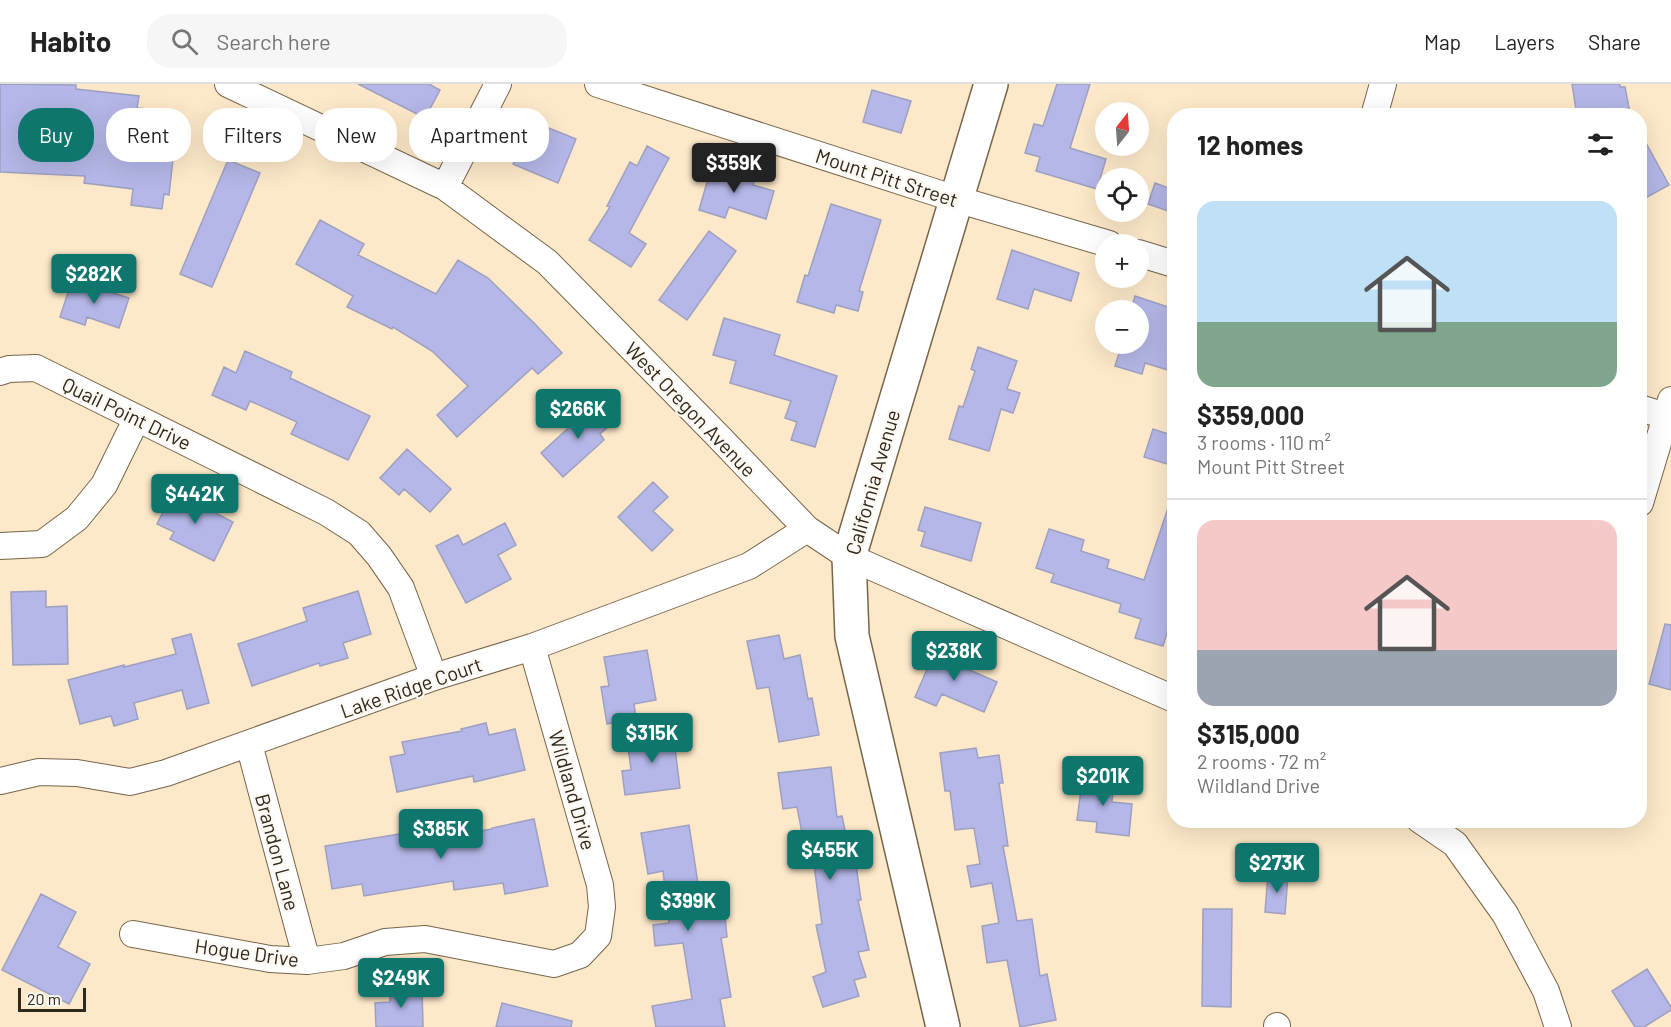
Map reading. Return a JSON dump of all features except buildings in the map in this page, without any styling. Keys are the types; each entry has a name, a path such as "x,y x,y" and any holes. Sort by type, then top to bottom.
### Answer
{"street":[{"name":"West Oregon Avenue","path":"228,84 445,187 547,262 807,529 849,557 1167,696"},
{"path":"445,187 498,84"},
{"name":"Mount Pitt Street","path":"598,84 956,199 1095,240"},
{"name":"California Avenue","path":"943,1027 852,636 849,557 991,84"},
{"path":"1376,108 1383,84"},
{"path":"1149,256 1167,262"},
{"name":"Quail Point Drive","path":"0,372 9,369 36,368 326,512 359,533 379,556 401,588 434,677"},
{"path":"1647,409 1669,411 1647,481"},
{"path":"0,546 42,544 77,518 104,485 137,418"},
{"name":"Lake Ridge Court","path":"0,781 39,772 77,773 130,782 166,773 434,677 532,647 749,566 807,529"},
{"name":"Wildland Drive","path":"532,647 600,885 603,907 598,936"},
{"name":"Brandon Lane","path":"249,744 307,961"},
{"path":"1432,828 1455,844 1505,914 1546,991 1558,1027"},
{"name":"Hogue Drive","path":"133,934 270,958 307,961 344,956 385,942 425,939 554,964 580,955 598,936"}]}
